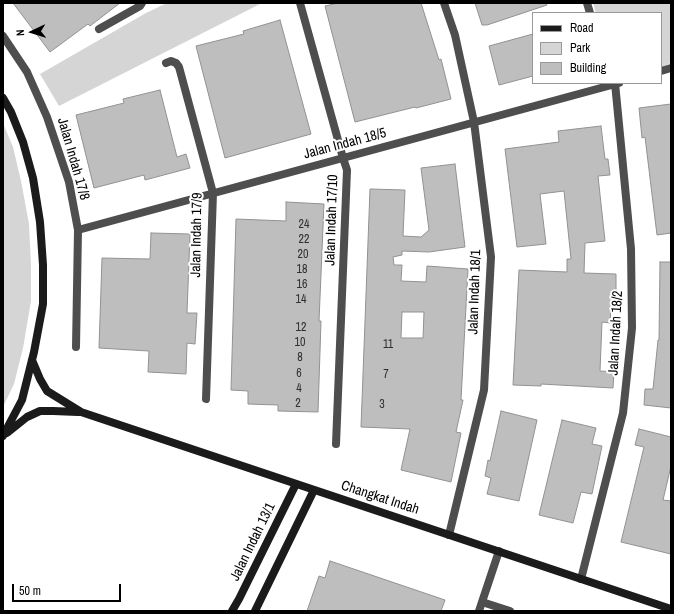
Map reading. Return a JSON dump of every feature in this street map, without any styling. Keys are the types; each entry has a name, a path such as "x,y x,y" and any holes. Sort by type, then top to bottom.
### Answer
{"street":[{"path":"99,29 140,6 142,3"},
{"name":"Jalan Indah 17/10","path":"300,3 347,170 336,444"},
{"name":"Jalan Indah 18/1","path":"444,3 455,35 474,122 492,257 484,390 450,535"},
{"name":"Jalan Indah 17/8","path":"3,36 27,72 47,117 69,182 78,230 76,347"},
{"name":"Jalan Indah 17/9","path":"166,63 171,61 176,63 179,67 213,193 206,399"},
{"name":"Jalan Indah 18/5","path":"78,230 612,84"},
{"name":"Jalan Indah 18/2","path":"581,579 623,412 632,328 631,249 616,84"},
{"path":"3,98 11,112 23,142 33,178 40,222 43,265 43,304 32,360 22,400 3,436"},
{"name":"Changkat Indah","path":"32,360 47,391 81,412 671,609"},
{"name":"Changkat Indah","path":"3,436 27,417 40,411 53,410 81,412"},
{"name":"Jalan Indah 13/1","path":"232,611 296,484"},
{"path":"255,611 314,490"},
{"path":"479,611 499,551"},
{"path":"482,602 510,611"}],"green space":[{"path":"167,3 262,3 59,106 40,74 146,13"},
{"path":"593,3 671,3 671,63 662,67 662,12 596,12"},
{"path":"3,123 13,147 29,224 31,301 23,348 14,384 3,407"}],"building":[{"path":"13,3 120,3 90,26 88,24 50,52"},
{"path":"338,3 421,3 439,60 441,59 451,99 355,122 325,6"},
{"path":"475,3 546,3 547,5 487,25 482,25"},
{"path":"280,20 311,134 225,158 196,46 244,34 243,31"},
{"path":"532,34 532,76 499,85 489,46"},
{"path":"160,90 177,157 186,154 190,168 145,180 144,175 94,188 76,115 124,103 123,99"},
{"path":"671,104 671,233 657,235 645,137 642,138 639,108"},
{"path":"601,126 605,159 608,159 610,175 598,176 605,241 585,243 584,273 616,274 616,291 612,290 610,323 602,322 600,371 614,372 613,388 541,384 541,386 513,385 519,270 567,272 567,259 571,259 564,191 540,194 546,244 517,247 505,149 559,142 558,131"},
{"path":"455,164 465,247 429,252 402,251 402,255 393,257 394,265 402,265 401,281 426,282 427,266 468,269 461,400 463,400 456,432 461,433 451,482 401,470 410,429 361,427 370,189 405,190 403,236 421,237 429,230 421,168","holes":["402,312 424,312 423,338 401,338"]},
{"path":"286,202 324,204 319,321 321,321 318,412 278,411 278,405 248,404 248,391 231,390 236,219 286,221"},
{"path":"151,233 190,234 187,313 197,313 195,344 187,343 186,374 148,372 149,351 99,348 102,258 150,259"},
{"path":"660,262 671,262 671,408 644,405 645,389 653,389 659,340"},
{"path":"501,411 537,420 519,501 487,494 491,478 485,476 488,460 490,461"},
{"path":"562,420 596,428 592,444 602,446 592,494 581,492 573,523 539,515"},
{"path":"639,429 671,437 671,466 663,500 671,501 671,554 621,542 644,447 635,445"},
{"path":"330,561 445,600 441,611 307,611 319,576 325,578"}]}
